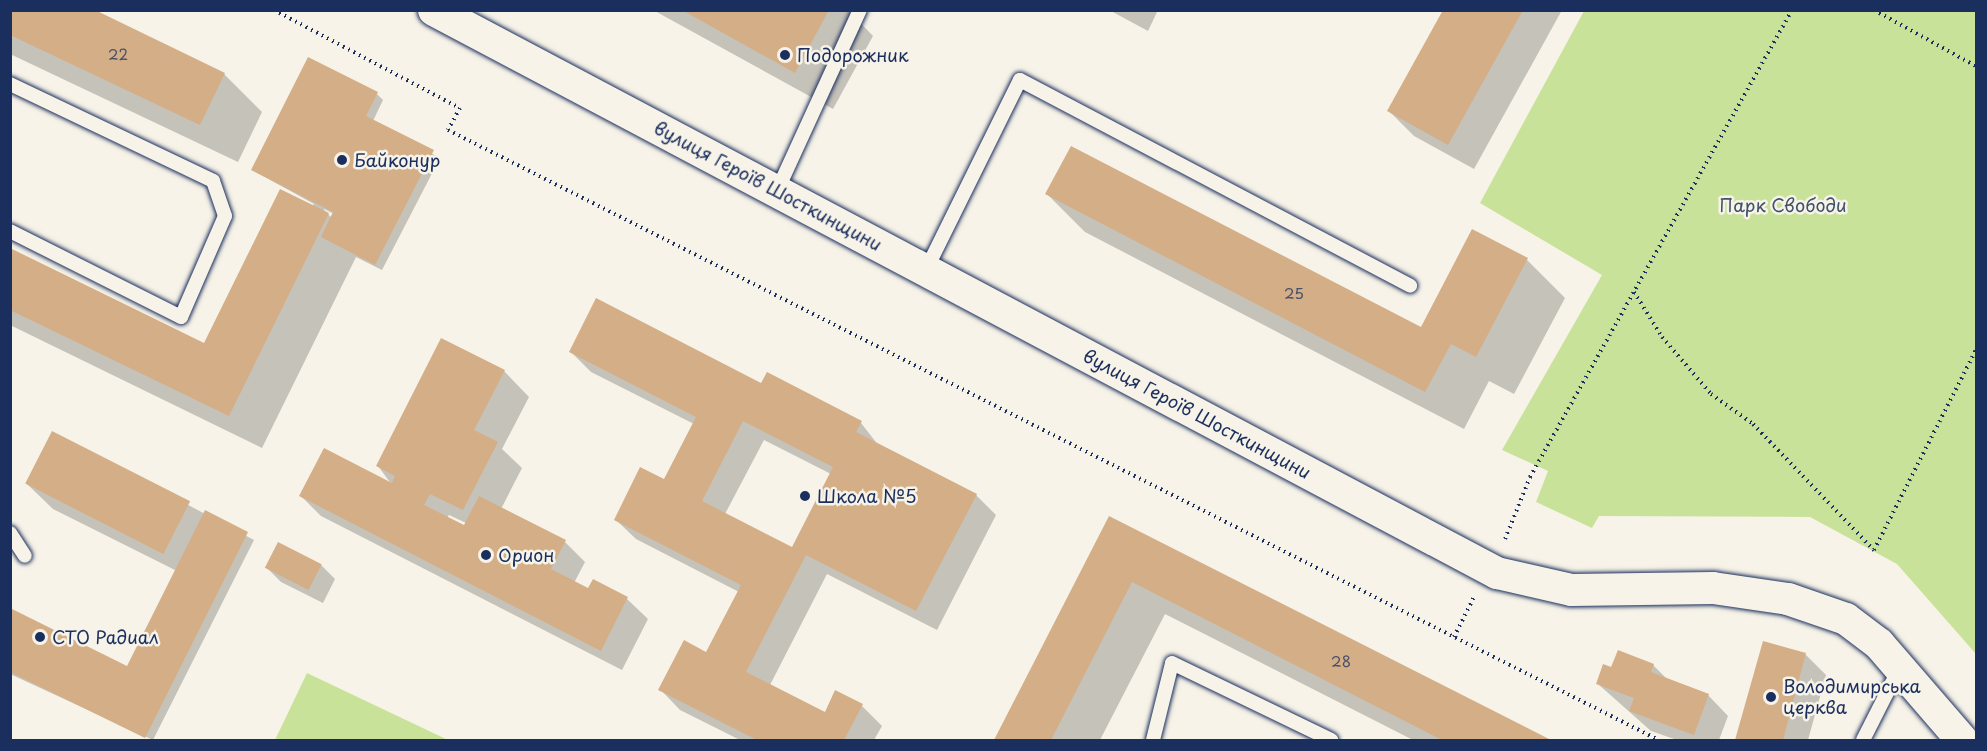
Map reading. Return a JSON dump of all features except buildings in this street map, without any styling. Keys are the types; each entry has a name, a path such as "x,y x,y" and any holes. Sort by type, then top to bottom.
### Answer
{"street":[{"name":"вулиця Героїв Шосткинщини","path":"434,10 1497,573 1572,590 1713,588 1788,599 1846,619 1900,667 1962,741"}],"lane":[{"path":"777,191 860,10"},
{"path":"926,270 1020,80 1410,286"},
{"path":"10,84 213,181 225,216 181,317 10,231"},
{"path":"10,533 25,556"},
{"path":"1153,741 1172,663 1331,741"},
{"path":"1863,741 1900,667"}],"path":[{"path":"274,10 460,108 448,130 1659,741"},
{"path":"1505,539 1530,477 1792,10"},
{"path":"1874,10 1977,66"},
{"path":"1634,292 1662,337 1711,394 1761,431 1874,550 1977,350"},
{"path":"1454,637 1475,595"}],"green space":[{"name":"Парк Свободи","path":"1584,11 1976,11 1976,654 1897,564 1810,517 1599,516 1592,528 1536,502 1548,471 1502,450 1602,275 1480,203"},
{"path":"307,673 448,740 275,740"}],"place":[{"name":"Подорожник","path":"785,55"},
{"name":"Байконур","path":"342,160"},
{"name":"Школа №5","path":"805,496"},
{"name":"Орион","path":"486,555"},
{"name":"СТО Радиал","path":"40,637"},
{"name":"Володимирська церква","path":"1771,697"}]}
